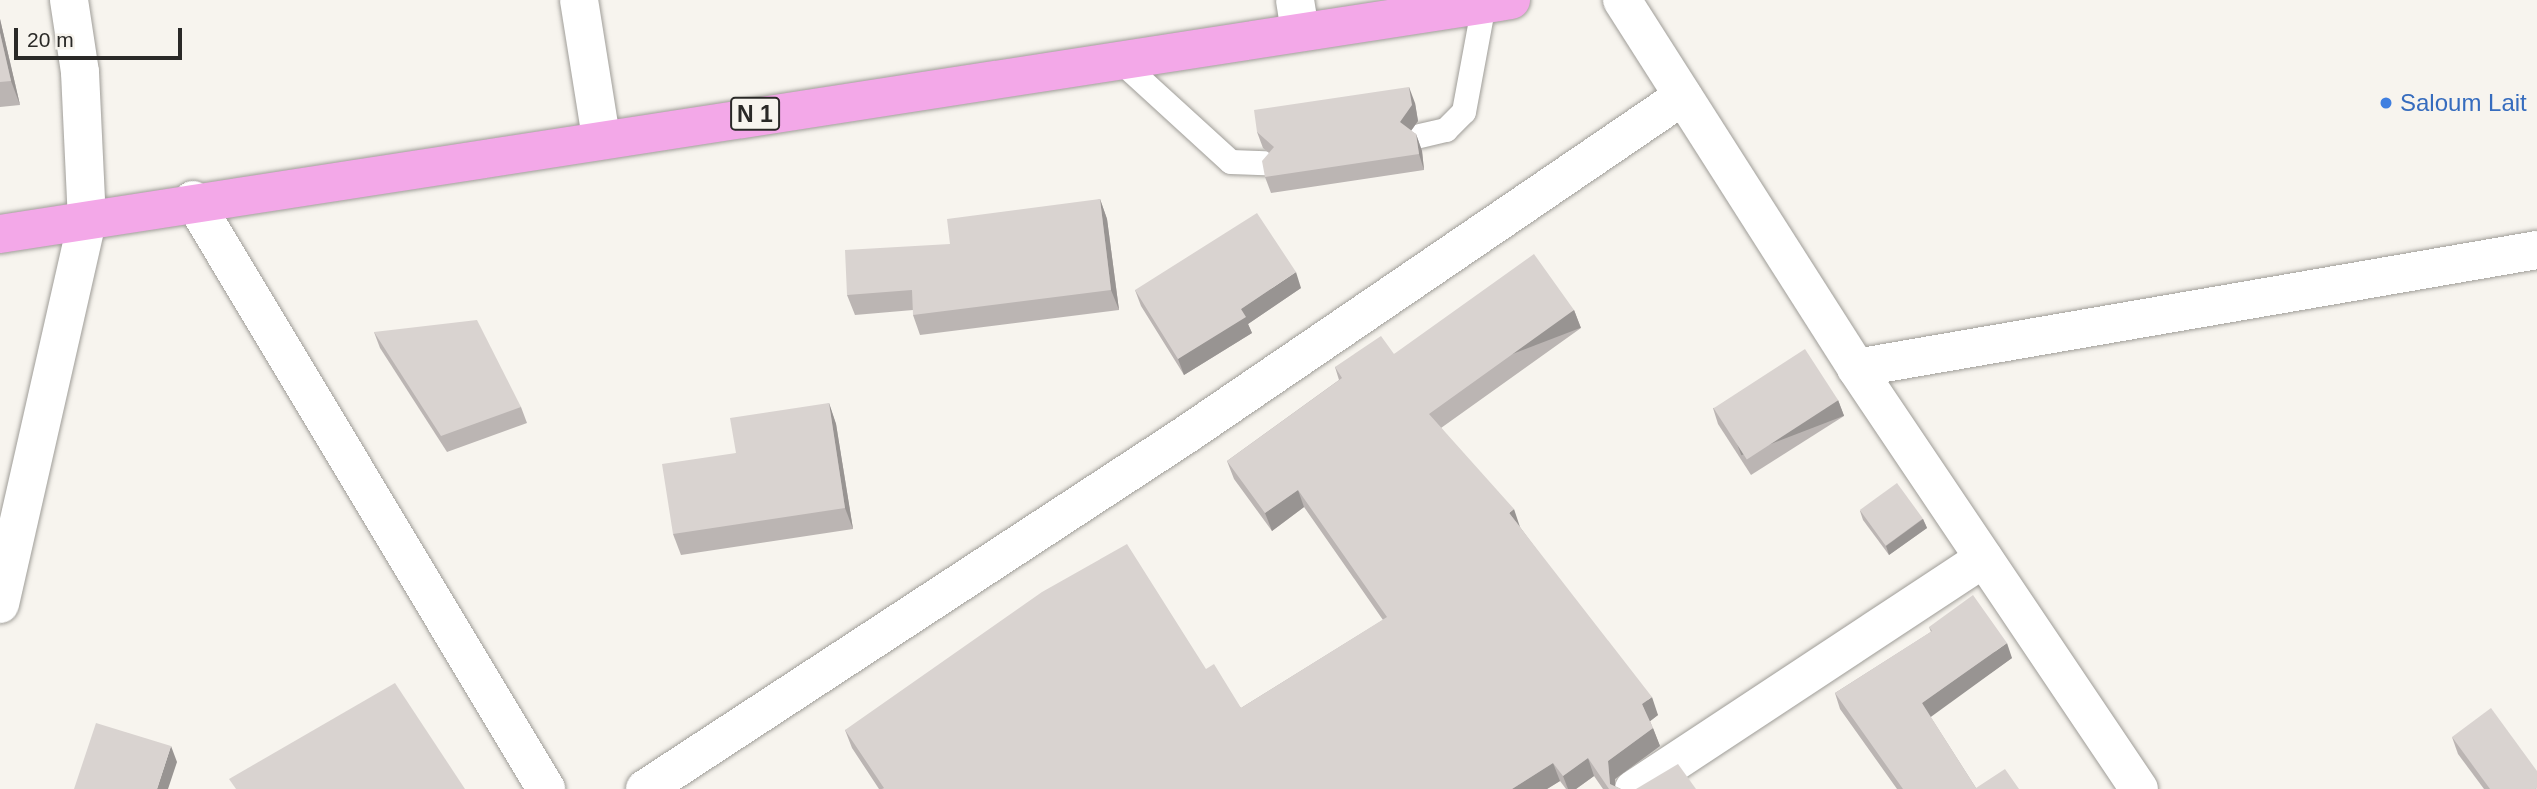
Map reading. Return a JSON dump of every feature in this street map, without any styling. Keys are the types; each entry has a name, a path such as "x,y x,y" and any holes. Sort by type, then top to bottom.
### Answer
{"highway":[{"name":"N 1","path":"0,234 88,221 193,200 1117,58 1297,15 1498,2"}],"street":[{"path":"0,604 88,221 69,0"},
{"path":"579,0 601,138"},
{"path":"1622,0 1856,368 2139,789"},
{"path":"645,789 1186,434 1683,96"},
{"path":"193,200 546,789"},
{"path":"1856,368 2537,250"},
{"path":"1634,789 1983,558"}],"lane":[{"path":"1420,136 1446,130 1464,112 1498,2"},
{"path":"1117,58 1231,162 1265,163"}],"building":[{"path":"0,33 11,81 0,82"},
{"path":"1409,87 1412,105 1400,122 1416,134 1419,154 1265,177 1262,161 1274,147 1257,132 1254,110"},
{"path":"1100,199 1111,290 913,315 912,290 847,295 845,250 950,244 947,219"},
{"path":"1257,213 1296,272 1241,309 1246,317 1178,359 1135,290"},
{"path":"1534,254 1574,310 1429,414 1514,509 1509,513 1652,697 1642,704 1653,728 1608,761 1610,784 1621,789 1609,789 1588,758 1563,776 1553,763 1512,789 882,789 884,788 845,730 1042,592 1127,544 1206,669 1214,664 1241,708 1387,617 1298,490 1265,513 1227,461 1342,378 1335,367 1381,336 1394,354"},
{"path":"477,320 521,407 441,436 374,332"},
{"path":"1805,349 1838,400 1747,460 1714,408"},
{"path":"829,403 845,508 673,534 662,464 736,453 730,418"},
{"path":"1897,483 1923,519 1886,546 1860,510"},
{"path":"1973,595 2007,643 1922,703 1976,788 2005,769 2019,789 1903,789 1835,693 1932,631 1929,627"},
{"path":"395,683 465,789 236,789 229,779"},
{"path":"2491,708 2537,771 2537,788 2490,789 2452,737"},
{"path":"96,723 171,746 157,789 74,789"},
{"path":"1678,764 1696,789 1636,789"}],"place":[{"name":"Saloum Lait","path":"2386,103"}]}
